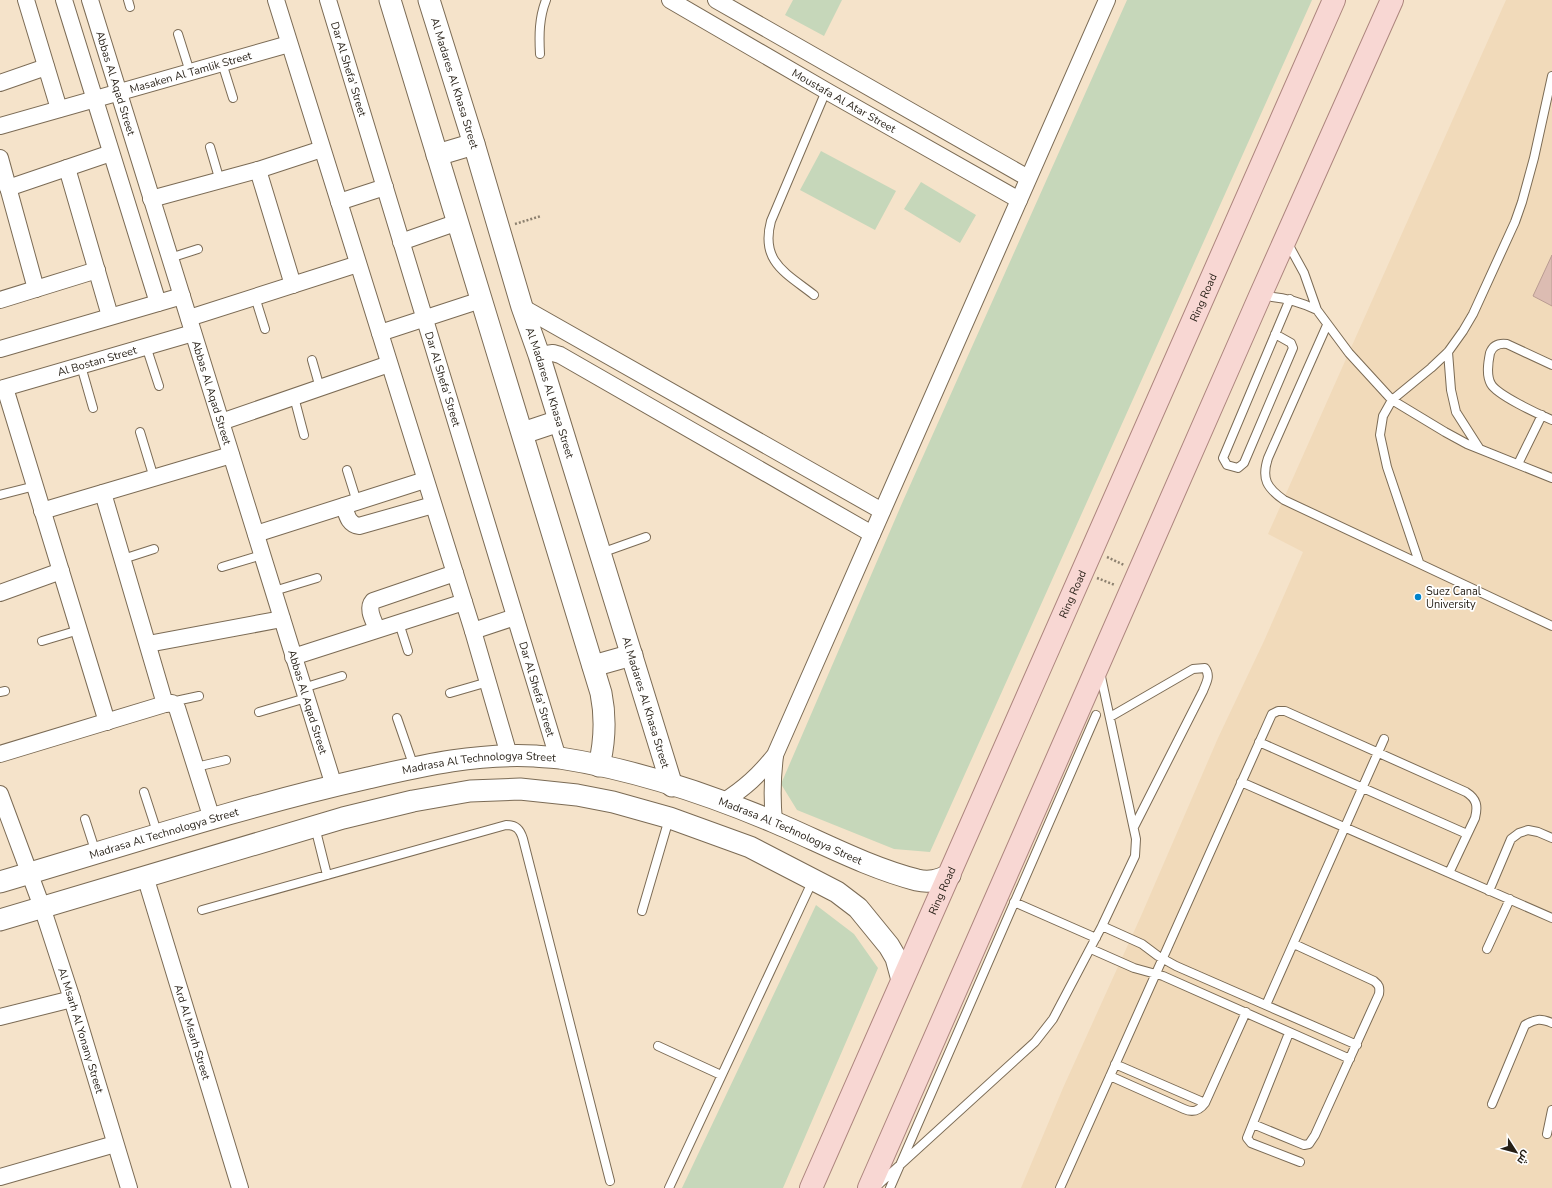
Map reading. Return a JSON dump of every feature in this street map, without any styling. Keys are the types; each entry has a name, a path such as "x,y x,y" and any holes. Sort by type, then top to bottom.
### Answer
{"main road":[{"name":"Ring Road","path":"811,1188 1334,0"},
{"path":"869,1188 1285,239 1392,0"}],"street":[{"path":"26,0 59,109"},
{"path":"64,0 158,303"},
{"name":"Abbas Al Aqad Street","path":"90,0 334,786"},
{"path":"276,0 473,631 509,755"},
{"name":"Dar Al Shefa' Street","path":"328,0 558,758"},
{"path":"390,0 601,693 605,720 603,752 599,766"},
{"name":"Al Madares Al Khasa Street","path":"429,0 474,144 522,307 539,355 672,786"},
{"name":"Moustafa Al Atar Street","path":"670,0 828,92 1019,200"},
{"path":"716,0 1028,178"},
{"path":"774,822 772,777 775,755 1107,0"},
{"path":"729,34 741,14"},
{"name":"Masaken Al Tamlik Street","path":"0,126 289,44"},
{"path":"0,82 46,67"},
{"path":"828,92 841,72"},
{"path":"437,155 474,144"},
{"path":"151,199 258,170 322,149"},
{"path":"8,188 111,153"},
{"path":"0,158 36,289"},
{"path":"67,168 110,316"},
{"path":"258,170 293,285"},
{"path":"339,202 385,187"},
{"path":"402,242 458,222"},
{"name":"Al Bostan Street","path":"2,388 146,346 255,296 358,264"},
{"path":"0,300 97,270"},
{"path":"1,346 182,296"},
{"path":"380,333 482,300"},
{"path":"522,307 882,511"},
{"path":"539,355 553,353 560,355 872,534"},
{"path":"221,422 389,364"},
{"path":"2,388 35,486 107,722"},
{"path":"658,411 669,391"},
{"path":"522,433 559,421"},
{"path":"42,511 231,455"},
{"path":"256,534 426,480"},
{"path":"104,493 148,644 167,703"},
{"path":"351,504 349,520 351,523 359,526 433,505"},
{"path":"0,593 61,571"},
{"path":"378,630 370,609 373,601 455,573"},
{"path":"293,657 464,602"},
{"path":"473,631 516,617"},
{"path":"148,644 282,619"},
{"path":"593,666 632,655"},
{"path":"0,754 167,703 175,705 212,819"},
{"name":"Madrasa Al Technologya Street","path":"0,882 212,819 334,786 468,758 509,755 558,758 599,766 672,786 723,802 774,822 862,861 919,881 936,881 950,875"},
{"path":"723,802 743,790 775,755"},
{"path":"468,758 470,791"},
{"path":"0,920 343,818 413,801 470,791 520,789 570,794 612,802 670,818 750,847 837,892 858,908 889,946 896,958 902,980"},
{"name":"Al Msarh Al Yonany Street","path":"0,794 42,907 72,999 129,1188"},
{"path":"785,865 800,834"},
{"name":"Ard Al Msarh Street","path":"145,876 240,1188"},
{"path":"0,1017 72,999"},
{"path":"0,1177 115,1144"}],"lane":[{"path":"540,54 538,33 546,0"},
{"path":"178,34 190,72"},
{"path":"222,63 233,98"},
{"path":"1419,562 1387,467 1380,435 1383,416 1392,400 1448,352 1473,314 1515,222 1525,192 1552,76"},
{"path":"814,295 780,269 776,264 768,247 768,234 774,214 828,92"},
{"path":"210,147 220,180"},
{"path":"1285,239 1304,273 1316,310 1349,353 1392,400 1444,432 1552,478"},
{"path":"170,258 198,249"},
{"path":"255,296 265,329"},
{"path":"1260,296 1275,296 1290,299 1316,310"},
{"path":"1275,334 1291,343 1293,348 1244,463 1238,468 1227,466 1223,458 1275,334 1290,299"},
{"path":"1327,324 1268,458 1265,469 1266,480 1270,488 1284,500 1419,562 1552,626"},
{"path":"1552,366 1502,343 1496,345 1492,349 1488,372 1488,379 1496,391 1552,420"},
{"path":"146,346 159,386"},
{"path":"1448,352 1451,390 1456,412 1479,448"},
{"path":"312,360 320,388"},
{"path":"81,366 93,408"},
{"path":"294,397 304,435"},
{"path":"1518,464 1542,416"},
{"path":"140,432 154,478"},
{"path":"347,470 351,504"},
{"path":"1537,472 1552,472"},
{"path":"0,495 35,486"},
{"path":"601,553 646,537"},
{"path":"123,559 154,549"},
{"path":"222,567 262,555"},
{"path":"274,591 317,578"},
{"path":"399,623 408,651"},
{"path":"42,641 79,630"},
{"path":"874,1188 1035,1042 1053,1019 1091,948 1135,856 1137,848 1134,827 1099,665"},
{"path":"1110,717 1193,669 1205,668 1208,672 1208,677 1203,691 1134,827"},
{"path":"259,712 342,676"},
{"path":"450,693 488,682"},
{"path":"167,703 200,696"},
{"path":"1060,1188 1272,714 1278,711 1285,711 1473,796 1477,803 1477,810 1449,873"},
{"path":"890,1188 1096,715"},
{"path":"397,718 415,768"},
{"path":"1263,1021 1264,1013 1269,1006 1294,944 1384,739"},
{"path":"1259,742 1467,834"},
{"path":"196,767 226,760"},
{"path":"1241,782 1552,918"},
{"path":"144,792 159,835"},
{"path":"642,911 670,818"},
{"path":"85,820 96,854"},
{"path":"202,910 506,825 512,825 517,828 523,839 610,1181"},
{"path":"315,826 327,875"},
{"path":"1489,890 1511,839 1519,833 1528,830 1538,832 1552,838"},
{"path":"669,1188 813,880"},
{"path":"1487,949 1510,899"},
{"path":"1014,902 1096,938"},
{"path":"1102,926 1142,944 1176,966 1357,1045"},
{"path":"1252,1124 1304,1145 1309,1144 1315,1136 1379,994 1380,988 1378,984 1294,944"},
{"path":"1091,948 1134,968 1156,973 1350,1060"},
{"path":"1110,1076 1190,1111 1196,1111 1202,1108 1245,1012 1250,1005 1246,997"},
{"path":"1492,1104 1525,1026 1534,1020 1544,1020 1552,1024"},
{"path":"1289,1033 1247,1134 1247,1138 1248,1141 1300,1162"},
{"path":"658,1046 721,1076"},
{"path":"1115,1064 1205,1103"},
{"path":"1548,1134 1552,1110"}],"path":[{"path":"499,228 540,216"},
{"path":"1104,556 1126,566"},
{"path":"1095,577 1117,586"}],"shaded area":[{"name":"Suez Canal University","path":"1506,0 1552,0 1552,1188 1021,1188 1063,1088 1141,916 1218,738 1264,641 1303,552 1268,534"}],"green space":[{"path":"793,0 842,0 824,36 785,15"},
{"path":"1127,0 1312,0 930,852 894,849 797,810 781,784 903,501"},
{"path":"821,151 896,191 875,230 800,190"},
{"path":"921,182 976,215 960,243 904,209"},
{"path":"816,905 854,934 878,968 783,1188 682,1188"}],"building":[{"path":"1552,255 1552,306 1533,296"}],"place":[{"name":"Suez Canal University","path":"1418,597"}]}
